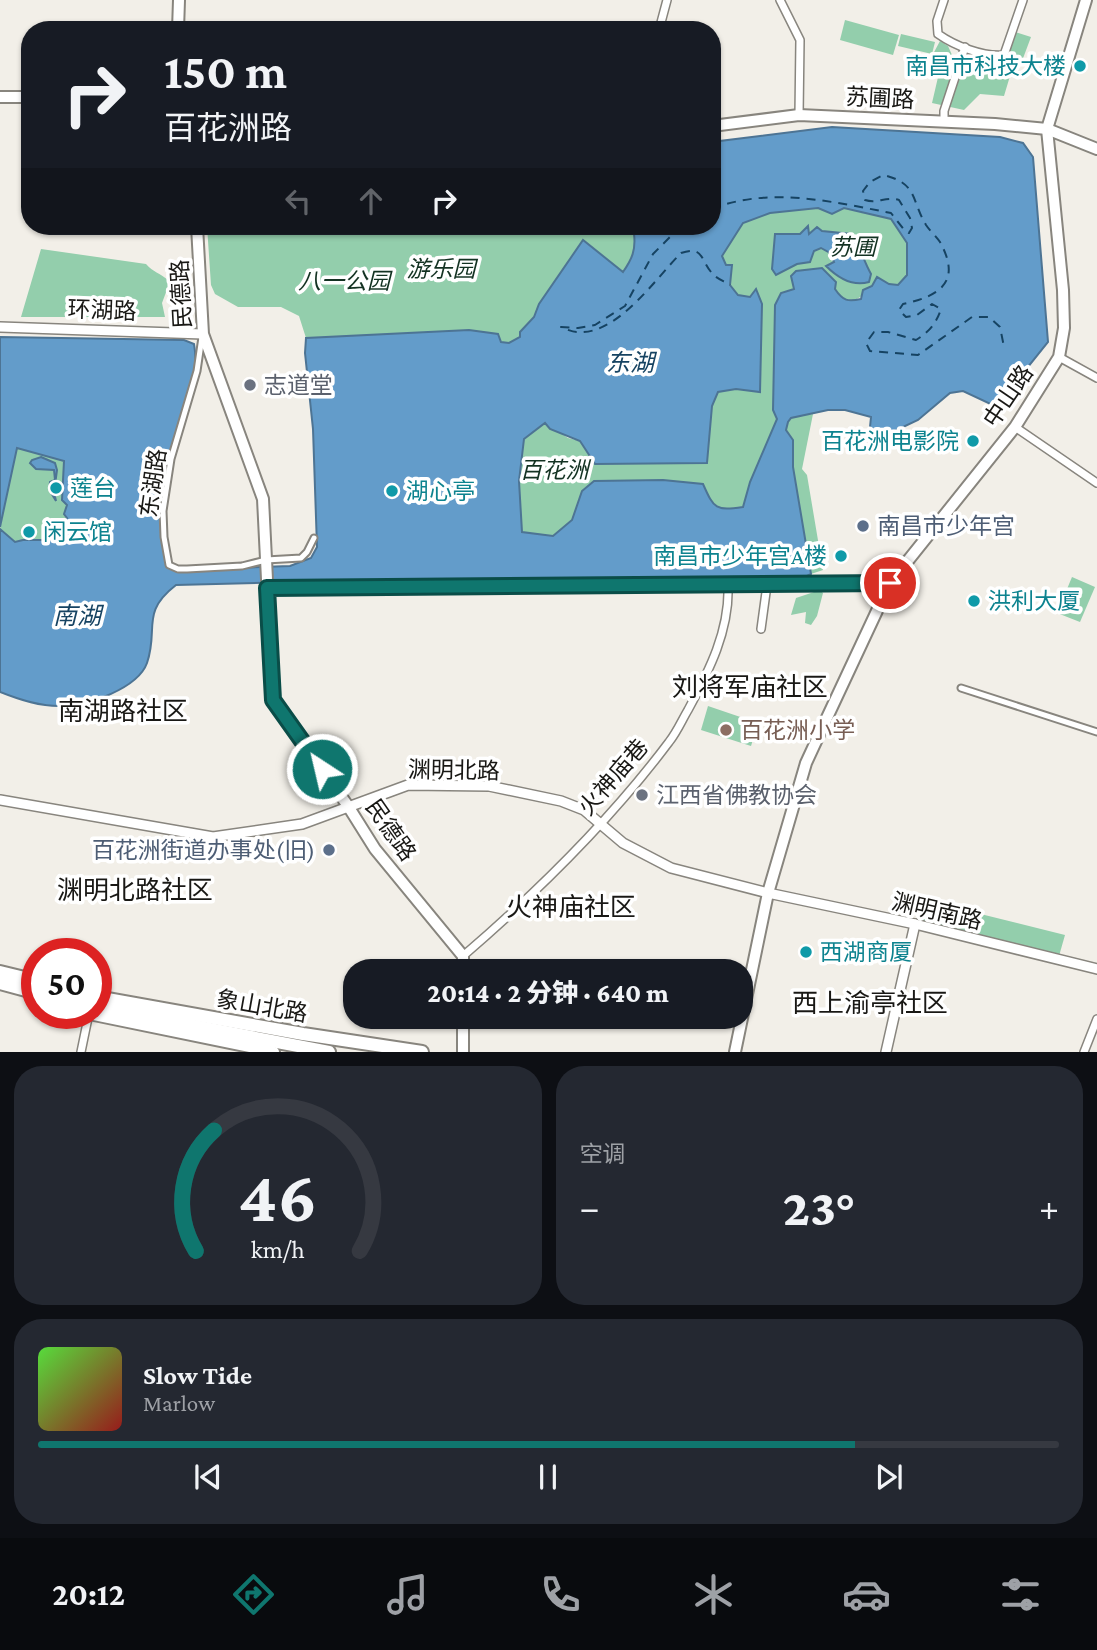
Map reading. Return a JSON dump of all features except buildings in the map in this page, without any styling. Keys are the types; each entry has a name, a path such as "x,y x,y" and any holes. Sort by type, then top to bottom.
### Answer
{"main road":[{"path":"178,0 178,21"},
{"name":"中山路","path":"735,1052 768,893 806,763 890,583 1015,427 1059,357 1064,328 1063,290 1047,129 1086,0"},
{"path":"0,97 21,97"},
{"name":"苏圃路","path":"721,125 799,115 944,122 1047,129 1097,149"},
{"name":"民德路","path":"198,235 203,334 263,499 273,700 375,849 463,956"},
{"path":"0,972 21,977"},
{"path":"0,983 21,989"},
{"name":"象山北路","path":"112,1000 422,1052"},
{"name":"象山北路","path":"112,1016 286,1048 330,1052"},
{"path":"112,1017 274,1052"},
{"path":"463,1029 463,1052"}],"street":[{"path":"661,21 667,0"},
{"path":"780,0 800,40 799,115"},
{"path":"944,0 937,21 938,34 949,42 993,56 1004,55 1023,0"},
{"path":"944,122 944,111 965,47"},
{"name":"环湖路","path":"0,327 203,334"},
{"name":"东湖路","path":"203,334 198,371 171,459 163,511 169,565 177,569 187,569 242,566 266,560 301,558 314,538"},
{"path":"1059,357 1097,378"},
{"path":"1015,427 1097,483"},
{"path":"1080,478 1097,488"},
{"path":"267,588 890,583"},
{"path":"761,629 767,584"},
{"name":"火神庙巷","path":"463,956 497,927 599,824 671,740 717,651 729,597 728,585"},
{"path":"961,688 1097,732"},
{"name":"渊明北路","path":"0,800 214,837 302,824 408,785 489,786 561,801 584,810 623,843 671,868 768,893"},
{"name":"渊明南路","path":"768,893 915,924 1097,969"},
{"path":"886,1052 915,924"},
{"path":"1084,1052 1097,1019"},
{"path":"81,1052 87,1029"}],"green space":[{"path":"845,20 899,35 893,55 840,40"},
{"path":"1015,32 1031,37 1016,77 1010,76 1004,96 980,94 964,110 932,103 942,60 932,56 940,41 948,46 952,55 1006,57"},
{"path":"901,34 935,42 932,54 898,46"},
{"path":"818,208 832,214 844,208 891,219 907,243 907,275 898,285 872,286 855,300 848,300 836,293 818,270 807,269 794,289 781,293 775,305 773,410 777,419 750,482 743,507 727,509 717,506 710,499 703,484 663,480 594,481 582,491 572,520 553,536 522,532 519,481 524,439 545,423 568,438 580,441 707,463 712,406 718,392 736,389 756,289 750,297 738,295 730,285 732,265 726,265 722,256 743,223 770,213"},
{"name":"八一公园","path":"208,235 634,235 634,250 623,272 582,241 539,304 534,317 520,332 520,337 509,343 469,330 306,338 299,316 281,307 238,307 215,294 211,285"},
{"path":"41,249 146,264 168,280 162,303 165,317 21,317"},
{"path":"813,414 802,469 807,475 823,570 811,574 793,467 793,440 786,430 791,417"},
{"path":"17,447 64,461 62,500 67,505 67,518 55,540 15,542 0,529"},
{"path":"1072,577 1095,587 1080,622 1057,613"},
{"path":"820,590 823,593 817,616 811,625 805,623 806,612 791,615 796,598"},
{"path":"708,706 758,723 751,746 701,730"},
{"path":"928,901 1065,935 1059,956 922,922"}],"water":[{"name":"东湖","path":"832,127 1000,137 1023,143 1033,157 1048,342 1011,388 999,408 963,391 950,393 918,420 884,436 870,427 871,417 845,410 828,410 791,418 786,430 793,440 793,467 811,574 803,578 176,585 165,595 154,613 147,663 142,672 123,688 85,703 63,706 31,702 0,692 0,529 15,542 55,540 67,518 64,514 67,505 62,500 64,461 17,448 0,527 0,337 184,340 194,344 193,381 163,492 161,529 168,566 177,570 290,566 311,558 317,547 313,429 305,353 306,338 469,330 498,334 501,342 509,343 520,337 520,332 534,317 539,304 583,240 623,272 633,254 634,235 721,235 721,141","holes":["818,208 832,214 844,208 891,219 907,243 907,275 898,285 889,284 877,277 872,286 863,290 861,299 853,300 846,300 841,296 835,289 836,282 822,268 796,271 791,276 794,289 781,293 775,305 773,410 777,419 750,482 743,507 727,509 717,506 710,499 703,484 663,480 594,481 582,491 572,520 553,536 522,532 519,481 524,439 545,423 550,429 580,441 595,464 707,463 712,406 718,392 736,389 760,392 762,304 756,289 750,297 738,295 730,285 732,265 726,265 722,256 743,223 770,213"]},
{"path":"808,226 809,234 817,227 822,231 852,234 871,274 869,282 851,282 835,274 826,266 834,262 830,253 821,248 814,251 810,262 797,264 776,275 772,269 775,234 800,234"},
{"path":"41,457 55,463 56,501 50,488 50,482 55,480 54,470 36,469 30,463"}],"ferry route":[{"path":"721,206 756,198 824,201 891,213 909,233 912,228 910,218 899,200 865,200 863,191 870,182 883,175 894,178 908,188 926,225 940,242 949,267 948,277 937,291 903,304 899,310 906,317 917,315 932,304 941,309 928,331 916,340 888,332 874,332 866,343 870,351 918,355 972,317 989,317 1000,327 1004,347"},
{"path":"672,235 653,254 625,306 595,325 561,327 577,332 592,331 607,325 635,303 681,253 688,251 697,252 713,274 730,285"}],"place":[{"name":"南昌市科技大楼","path":"1080,66"},
{"name":"志道堂","path":"250,385"},
{"name":"百花洲电影院","path":"973,441"},
{"name":"莲台","path":"56,488"},
{"name":"湖心亭","path":"392,491"},
{"name":"南昌市少年宫","path":"863,526"},
{"name":"闲云馆","path":"29,532"},
{"name":"南昌市少年宫A楼","path":"841,556"},
{"name":"洪利大厦","path":"974,601"},
{"name":"百花洲小学","path":"726,730"},
{"name":"江西省佛教协会","path":"642,795"},
{"name":"百花洲街道办事处(旧)","path":"329,850"},
{"name":"西湖商厦","path":"806,952"}],"district":[{"name":"刘将军庙社区","path":"750,687"},
{"name":"南湖路社区","path":"123,711"},
{"name":"渊明北路社区","path":"135,890"},
{"name":"火神庙社区","path":"571,907"},
{"name":"西上渝亭社区","path":"870,1003"}],"route":[{"path":"322,769 273,700 267,588 890,583"}],"park label":[{"name":"苏圃","path":"853,247"},
{"name":"游乐园","path":"441,269"},
{"name":"百花洲","path":"554,470"}],"water label":[{"name":"南湖","path":"77,616"}]}
